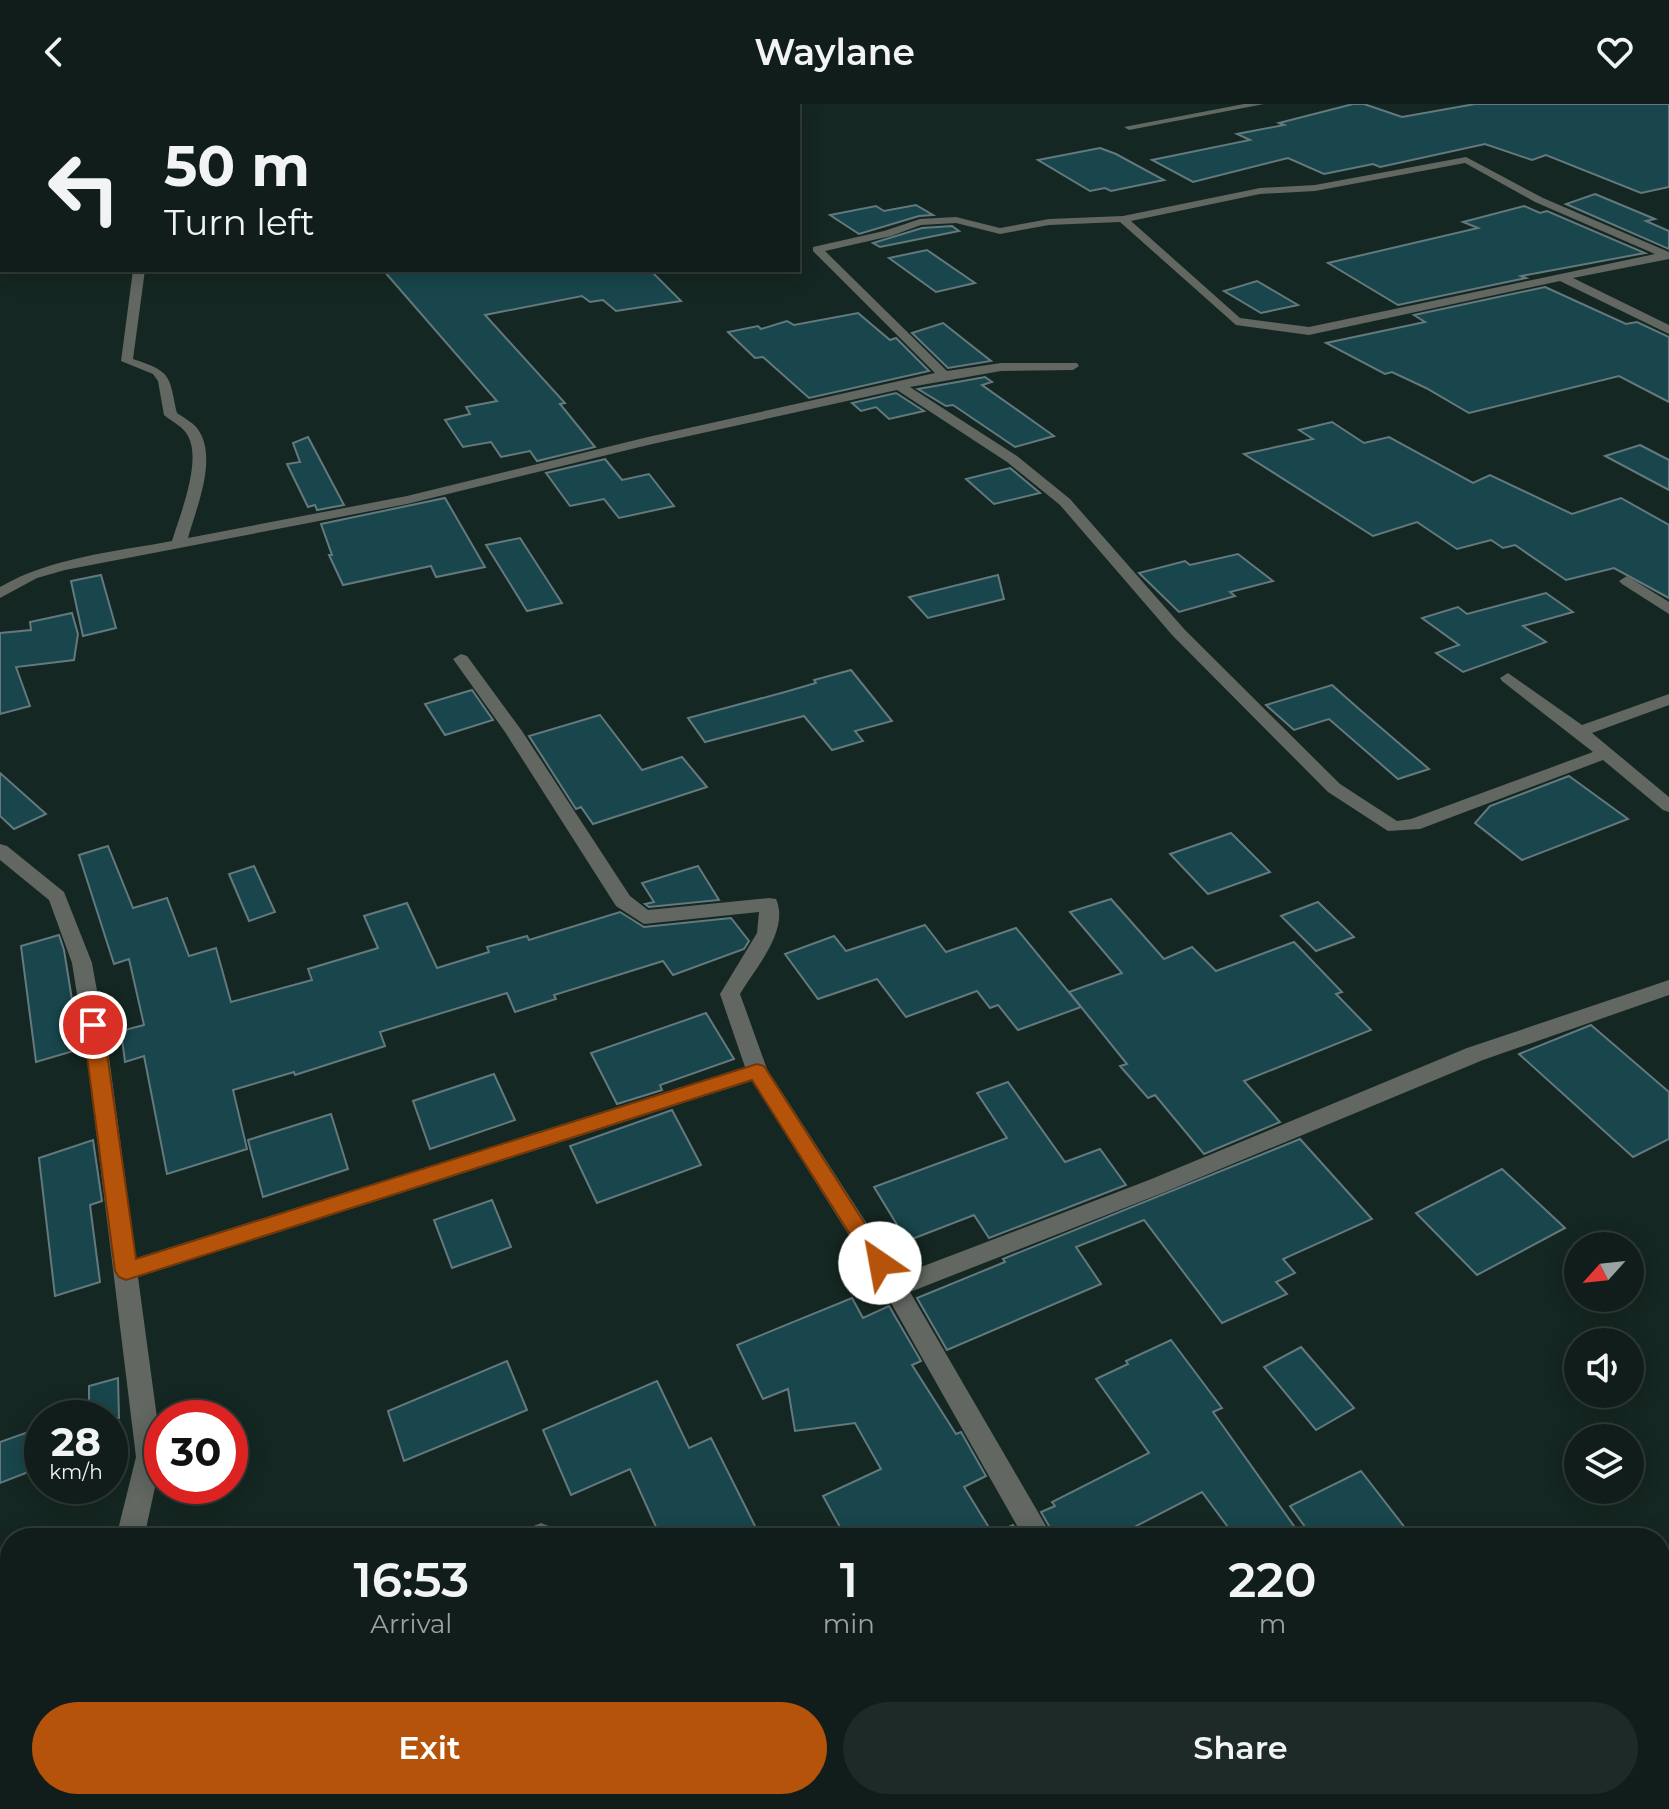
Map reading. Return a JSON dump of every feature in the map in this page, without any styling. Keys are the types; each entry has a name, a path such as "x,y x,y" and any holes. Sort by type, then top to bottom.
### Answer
{"street":[{"path":"1129,127 1259,104"},
{"path":"944,375 817,249 887,234 920,222 956,220 1000,231 1049,222 1123,219 1260,191 1315,188 1466,160 1539,200 1668,256"},
{"path":"1123,219 1236,321 1309,331 1668,256"},
{"path":"139,272 127,361 157,371 164,381 171,415 192,431 196,439 198,474 179,542"},
{"path":"1561,277 1669,330"},
{"path":"0,593 32,575 63,566 407,500 648,441 944,375 1001,367 1073,366"},
{"path":"898,385 1012,459 1065,502 1179,633 1334,788 1394,827 1414,825 1603,754"},
{"path":"1627,581 1669,609"},
{"path":"461,659 513,731 623,901 644,917 769,904 767,933 730,994 757,1071 895,1287 1033,1528"},
{"path":"1508,678 1580,732 1669,806"},
{"path":"1580,732 1669,699"},
{"path":"0,850 57,897 82,963 98,1057 149,1457 132,1528"},
{"path":"895,1287 1157,1186 1475,1054 1669,987"},
{"path":"126,1271 757,1071"}],"building":[{"path":"1364,104 1402,117 1475,104 1669,104 1669,187 1641,193 1546,155 1532,160 1485,144 1380,167 1373,164 1324,174 1288,158 1193,182 1152,160 1250,140 1237,134 1284,125 1279,123"},
{"path":"1100,148 1164,180 1111,191 1105,188 1090,191 1038,160"},
{"path":"1595,194 1655,219 1646,221 1669,231 1669,249 1566,204"},
{"path":"916,205 933,215 919,216 859,234 830,215 876,206 884,211"},
{"path":"1524,206 1540,213 1547,211 1645,253 1521,276 1526,278 1398,305 1328,263 1478,228 1463,222"},
{"path":"952,226 959,231 880,247 873,243 922,228"},
{"path":"927,250 975,283 936,292 889,258"},
{"path":"385,272 652,272 681,301 616,311 603,300 590,302 582,296 485,315 565,403 560,404 595,447 537,461 530,451 501,457 491,442 463,447 445,420 470,414 466,407 497,401"},
{"path":"1257,281 1298,305 1261,313 1224,291"},
{"path":"1545,287 1626,324 1637,322 1669,337 1669,402 1619,376 1469,413 1426,388 1392,372 1385,374 1326,343 1425,322 1414,315"},
{"path":"858,313 890,340 896,338 929,371 809,398 763,357 755,358 728,332 758,326 761,329 787,321 794,325"},
{"path":"943,323 991,361 948,368 912,333"},
{"path":"985,377 992,382 982,385 1054,436 1015,447 953,405 946,406 918,389"},
{"path":"896,393 924,411 889,419 876,407 861,411 852,403"},
{"path":"1332,422 1364,443 1389,437 1473,483 1490,475 1572,514 1621,498 1669,525 1669,598 1614,568 1566,580 1515,545 1503,548 1491,540 1457,549 1417,522 1373,536 1244,454 1313,439 1299,430"},
{"path":"308,437 344,505 317,510 315,505 308,507 287,464 300,462 293,443"},
{"path":"1640,445 1669,460 1669,490 1605,456"},
{"path":"605,459 622,480 649,474 674,506 619,518 604,499 570,506 546,473"},
{"path":"1010,468 1040,493 994,504 966,479"},
{"path":"445,498 485,567 436,577 431,566 343,585 329,555 332,555 321,524"},
{"path":"520,538 562,603 527,611 486,545"},
{"path":"1238,554 1273,581 1230,592 1235,596 1179,612 1139,573 1185,561 1190,565"},
{"path":"101,575 116,628 83,636 71,581"},
{"path":"998,575 1004,599 928,618 909,597"},
{"path":"1546,593 1573,612 1523,626 1546,642 1463,672 1436,653 1459,645 1422,618 1458,607 1467,614"},
{"path":"72,613 78,634 74,660 16,667 30,706 0,714 0,633 31,630 30,622"},
{"path":"851,670 892,721 855,731 863,741 832,750 804,716 705,742 688,718 816,683 814,680"},
{"path":"1332,685 1429,769 1398,779 1329,719 1294,730 1266,705"},
{"path":"472,690 493,720 445,735 425,704"},
{"path":"600,715 642,770 682,757 707,787 593,824 581,807 576,809 529,736"},
{"path":"0,773 46,814 14,829 0,816"},
{"path":"1569,776 1628,819 1522,860 1475,823 1490,806"},
{"path":"1231,833 1270,872 1208,894 1170,854"},
{"path":"108,846 133,908 167,898 189,956 216,948 231,1002 312,980 308,969 378,948 364,916 407,903 437,968 489,952 487,947 527,936 529,940 620,912 644,927 731,918 749,941 744,949 673,975 663,961 554,995 556,999 515,1012 507,993 380,1032 385,1046 295,1075 294,1072 233,1090 247,1149 167,1174 144,1056 125,1062 121,1031 144,1025 129,959 114,964 79,855"},
{"path":"254,866 275,912 249,921 229,874"},
{"path":"698,866 719,900 649,907 645,904 654,902 642,883"},
{"path":"1111,899 1164,959 1192,947 1216,971 1294,942 1342,992 1336,994 1371,1030 1244,1081 1280,1122 1204,1154 1155,1095 1148,1098 1120,1066 1127,1064 1069,992 1122,973 1070,912"},
{"path":"1318,902 1354,937 1316,951 1281,916"},
{"path":"925,925 946,952 1016,928 1081,1007 1018,1030 998,1005 990,1008 977,991 906,1017 877,979 818,999 785,954 834,936 846,951"},
{"path":"59,935 80,1049 36,1062 21,946"},
{"path":"706,1013 734,1059 660,1085 662,1090 617,1104 591,1053"},
{"path":"1591,1025 1669,1092 1669,1139 1633,1157 1519,1054"},
{"path":"494,1074 515,1120 430,1149 413,1101"},
{"path":"1008,1082 1065,1162 1100,1149 1126,1185 989,1238 974,1215 907,1241 874,1187 1007,1138 977,1093"},
{"path":"672,1110 701,1165 597,1203 570,1146"},
{"path":"331,1114 348,1169 263,1197 248,1140"},
{"path":"1300,1139 1372,1219 1283,1259 1295,1273 1276,1282 1287,1294 1222,1323 1144,1220 1076,1247 1101,1284 947,1350 917,1298 1005,1262 1003,1259"},
{"path":"93,1140 102,1201 90,1205 100,1282 55,1296 39,1158"},
{"path":"1502,1169 1565,1228 1477,1275 1416,1213"},
{"path":"492,1200 511,1247 452,1268 434,1220"},
{"path":"852,1298 863,1318 889,1306 921,1361 912,1365 956,1434 961,1432 986,1476 964,1487 989,1528 841,1528 823,1496 881,1469 855,1423 795,1431 788,1389 763,1399 737,1345"},
{"path":"1171,1340 1222,1408 1213,1412 1294,1526 1229,1528 1202,1492 1132,1528 1050,1528 1041,1512 1055,1506 1052,1502 1149,1453 1096,1379 1128,1364 1126,1361"},
{"path":"1301,1347 1354,1408 1316,1430 1264,1367"},
{"path":"507,1361 527,1410 404,1461 388,1411"},
{"path":"118,1378 119,1400 89,1400 89,1386"},
{"path":"657,1381 689,1448 711,1438 756,1528 657,1528 630,1469 571,1495 543,1430"},
{"path":"24,1433 24,1474 0,1483 0,1442"},
{"path":"1361,1471 1405,1528 1306,1528 1290,1506"}],"route":[{"path":"93,1025 126,1271 757,1071 880,1263"}]}
